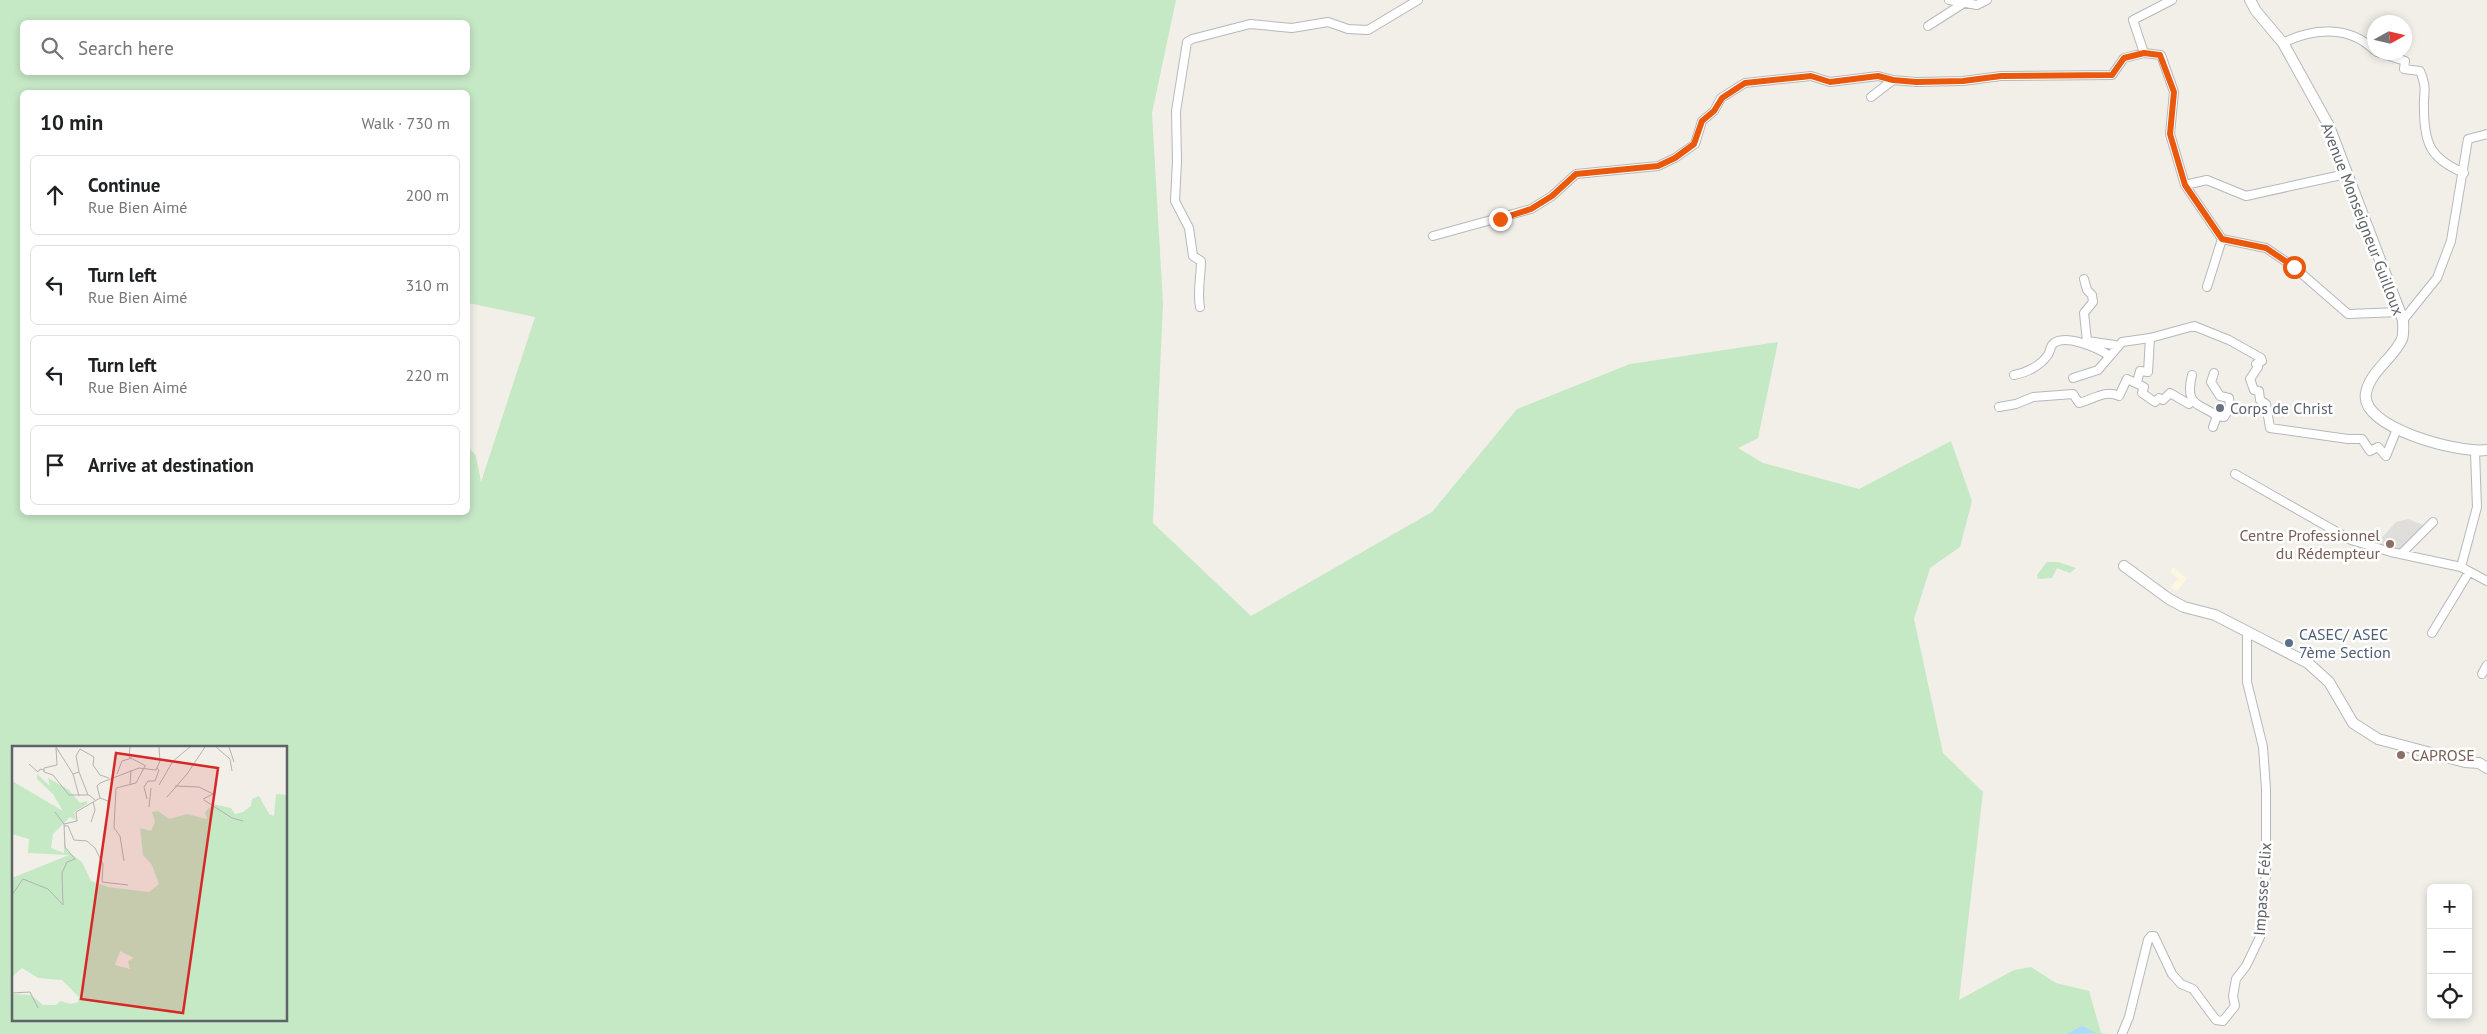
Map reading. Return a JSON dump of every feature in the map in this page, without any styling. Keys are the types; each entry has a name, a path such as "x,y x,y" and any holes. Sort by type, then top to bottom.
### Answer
{"street":[{"path":"1200,307 1197,293 1201,278 1201,261 1193,256 1190,228 1175,201 1177,161 1176,110 1188,42 1192,38 1250,24 1292,28 1328,22 1348,29 1368,30 1418,0"},
{"path":"1949,0 1977,5 1987,0"},
{"path":"2144,53 2133,20 2172,0"},
{"name":"Avenue Monseigneur Guilloux","path":"2250,0 2256,11 2283,43 2329,126 2402,316 2402,339 2368,385 2365,395 2366,405 2383,423 2398,429 2452,448 2474,452 2487,450"},
{"path":"1928,26 1964,3"},
{"path":"2283,43 2299,35 2317,31 2347,34 2367,44"},
{"path":"1433,236 1531,209 1552,196 1576,174 1658,166 1675,158 1694,144 1702,121 1714,111 1722,98 1745,83 1811,76 1830,82 1878,76 1893,80 1916,82 1963,81 2001,76 2112,75 2124,58 2144,53 2160,55 2174,92 2170,134 2185,185 2222,239 2266,248 2294,267 2348,314 2402,316 2437,278 2451,242 2464,173 2468,139 2487,134"},
{"path":"2402,60 2405,62 2404,69 2420,71 2426,86 2423,108 2428,146 2441,162 2464,173"},
{"path":"1871,97 1893,80"},
{"path":"2185,185 2207,180 2246,196 2346,174"},
{"path":"2207,287 2222,239"},
{"path":"2084,279 2087,290 2092,295 2093,302 2085,310 2084,316 2087,341 2115,345 2116,348"},
{"path":"2073,378 2098,370 2122,342 2150,338 2194,326 2255,353 2262,361 2256,364 2258,367 2250,379 2254,390 2259,391 2260,400 2266,404 2270,428 2362,439 2370,451 2378,447 2386,456 2398,429"},
{"path":"2137,382 2140,371 2148,372 2150,338"},
{"path":"2014,375 2030,370 2045,359 2052,346 2062,340 2078,341 2110,356"},
{"path":"2192,375 2190,383 2193,400 2200,409 2224,417 2230,408 2229,398 2220,396 2211,382 2214,373"},
{"path":"1999,407 2055,394 2073,394 2079,404 2102,394 2113,392 2119,396 2127,379 2137,382 2144,387 2142,393 2156,402 2159,398 2163,400 2170,393 2189,404 2193,400"},
{"path":"2213,428 2217,416"},
{"path":"2461,568 2477,508 2474,452"},
{"path":"2235,474 2351,540 2461,568 2487,581"},
{"path":"2477,508 2487,508"},
{"path":"2400,554 2433,522"},
{"path":"2124,566 2169,599 2184,607 2215,615 2308,663 2329,682 2353,723 2378,739 2465,762 2480,763 2487,768"},
{"path":"2432,633 2469,572"},
{"name":"Impasse Félix","path":"2122,1034 2129,1017 2148,940 2154,936 2172,974 2181,984 2193,989 2216,1020 2223,1021 2235,1006 2233,996 2236,979 2246,966 2260,937 2266,872 2266,789 2263,747 2247,682 2247,633"},
{"path":"2482,674 2487,665"}],"shaded area":[{"path":"2408,519 2423,525 2400,549 2378,542 2396,522"},
{"path":"2173,567 2187,579 2177,591 2171,587 2178,579 2170,572"}],"green space":[{"path":"0,0 1176,0 1152,113 1163,304 1153,523 1251,616 1432,512 1517,409 1630,364 1778,342 1758,438 1738,448 1763,463 1859,489 1951,441 1972,501 1960,547 1930,568 1914,619 1943,753 1983,792 1959,1000 2014,970 2031,967 2056,983 2089,991 2101,1033 2106,1034 0,1034"},
{"path":"2047,562 2058,562 2076,568 2070,573 2057,568 2052,578 2038,579 2037,575"}],"water":[{"path":"2082,1026 2096,1033 2067,1034"}],"place":[{"name":"Corps de Christ","path":"2220,408"},
{"name":"Centre Professionnel du Rédempteur","path":"2390,544"},
{"name":"CASEC/ ASEC 7ème Section","path":"2289,643"},
{"name":"CAPROSE","path":"2401,755"}],"route":[{"path":"1500,219 1531,209 1552,196 1576,174 1658,166 1675,158 1694,144 1702,121 1714,111 1722,98 1745,83 1811,76 1830,82 1878,76 1893,80 1916,82 1963,81 2001,76 2057,77 2112,75 2124,58 2144,53 2160,55 2174,92 2170,134 2185,185 2222,239 2266,248 2294,267"}]}
